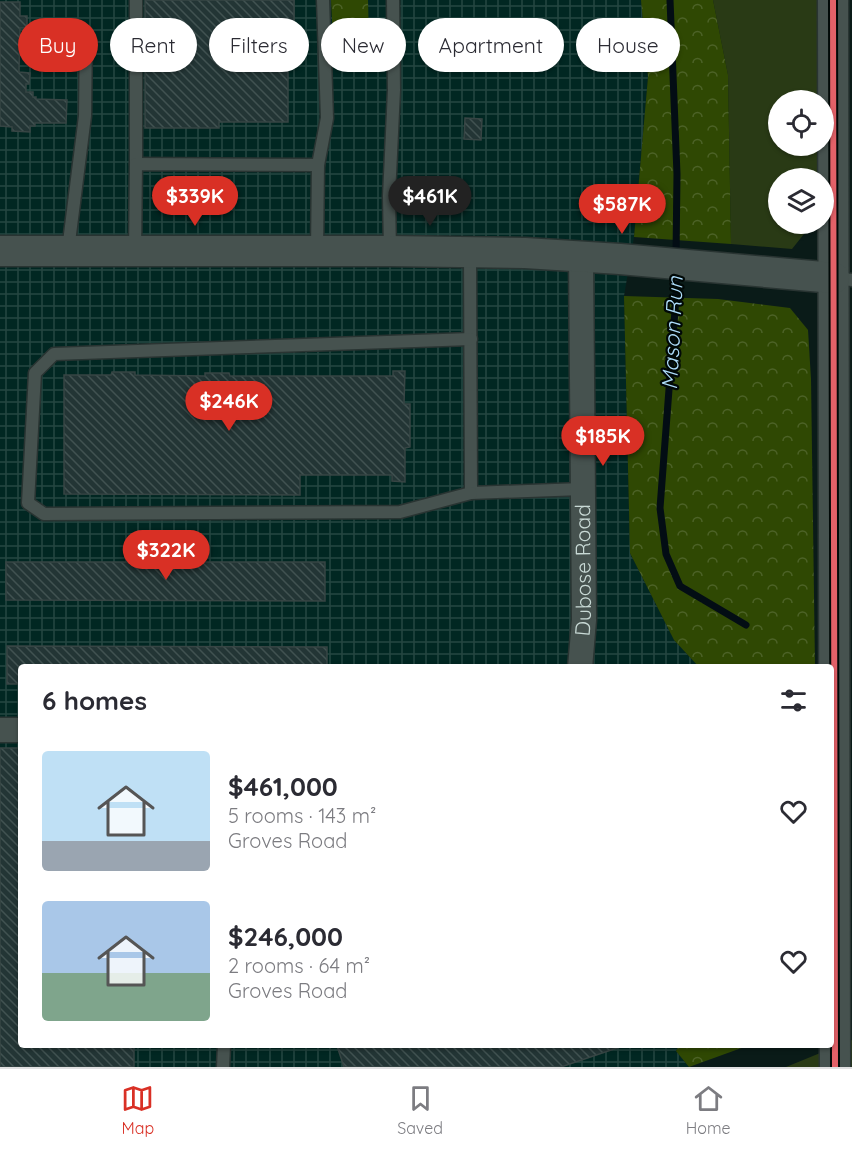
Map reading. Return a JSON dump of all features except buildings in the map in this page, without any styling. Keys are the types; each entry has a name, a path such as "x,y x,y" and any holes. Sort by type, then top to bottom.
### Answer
{"street":[{"path":"833,0 843,279 835,1067"},
{"path":"0,251 525,253 843,279"},
{"name":"Dubose Road","path":"580,664 584,620 581,256"},
{"path":"0,730 18,730"}],"lane":[{"path":"135,0 135,251"},
{"path":"316,251 318,165 327,118 323,0"},
{"path":"390,251 389,196 394,90 393,0"},
{"path":"68,251 85,116 86,72"},
{"path":"136,164 318,165"},
{"path":"470,252 471,493"},
{"path":"471,339 54,354 35,373 28,503 44,514 400,512 471,493 582,489"},
{"path":"223,1067 224,1048"}],"shaded area":[{"path":"0,0 331,0 332,18 321,18 321,72 406,72 406,18 368,18 368,0 641,0 643,18 576,18 576,72 648,72 634,237 624,296 630,553 674,640 696,664 18,664 18,1048 678,1048 676,1051 689,1067 0,1067"}],"green space":[{"path":"331,0 368,0 368,18 332,18"},
{"path":"641,0 713,0 728,75 731,244 634,237 648,72 680,72 680,18 643,18"},
{"path":"713,0 821,0 820,90 768,90 768,156 819,156 819,168 768,168 768,234 804,234 792,249 731,244 728,75"},
{"path":"624,296 718,299 790,308 808,330 811,379 815,664 696,664 674,640 630,553"},
{"path":"852,1040 852,1067 786,1067 834,1048"},
{"path":"678,1048 741,1048 689,1067 676,1051"}],"waterway":[{"name":"Mason Run","path":"670,0 677,174 676,256"},
{"name":"Mason Run","path":"676,270 676,297 660,508 666,554 680,586 746,625"}],"transit line":[{"path":"833,0 835,1067"}]}
